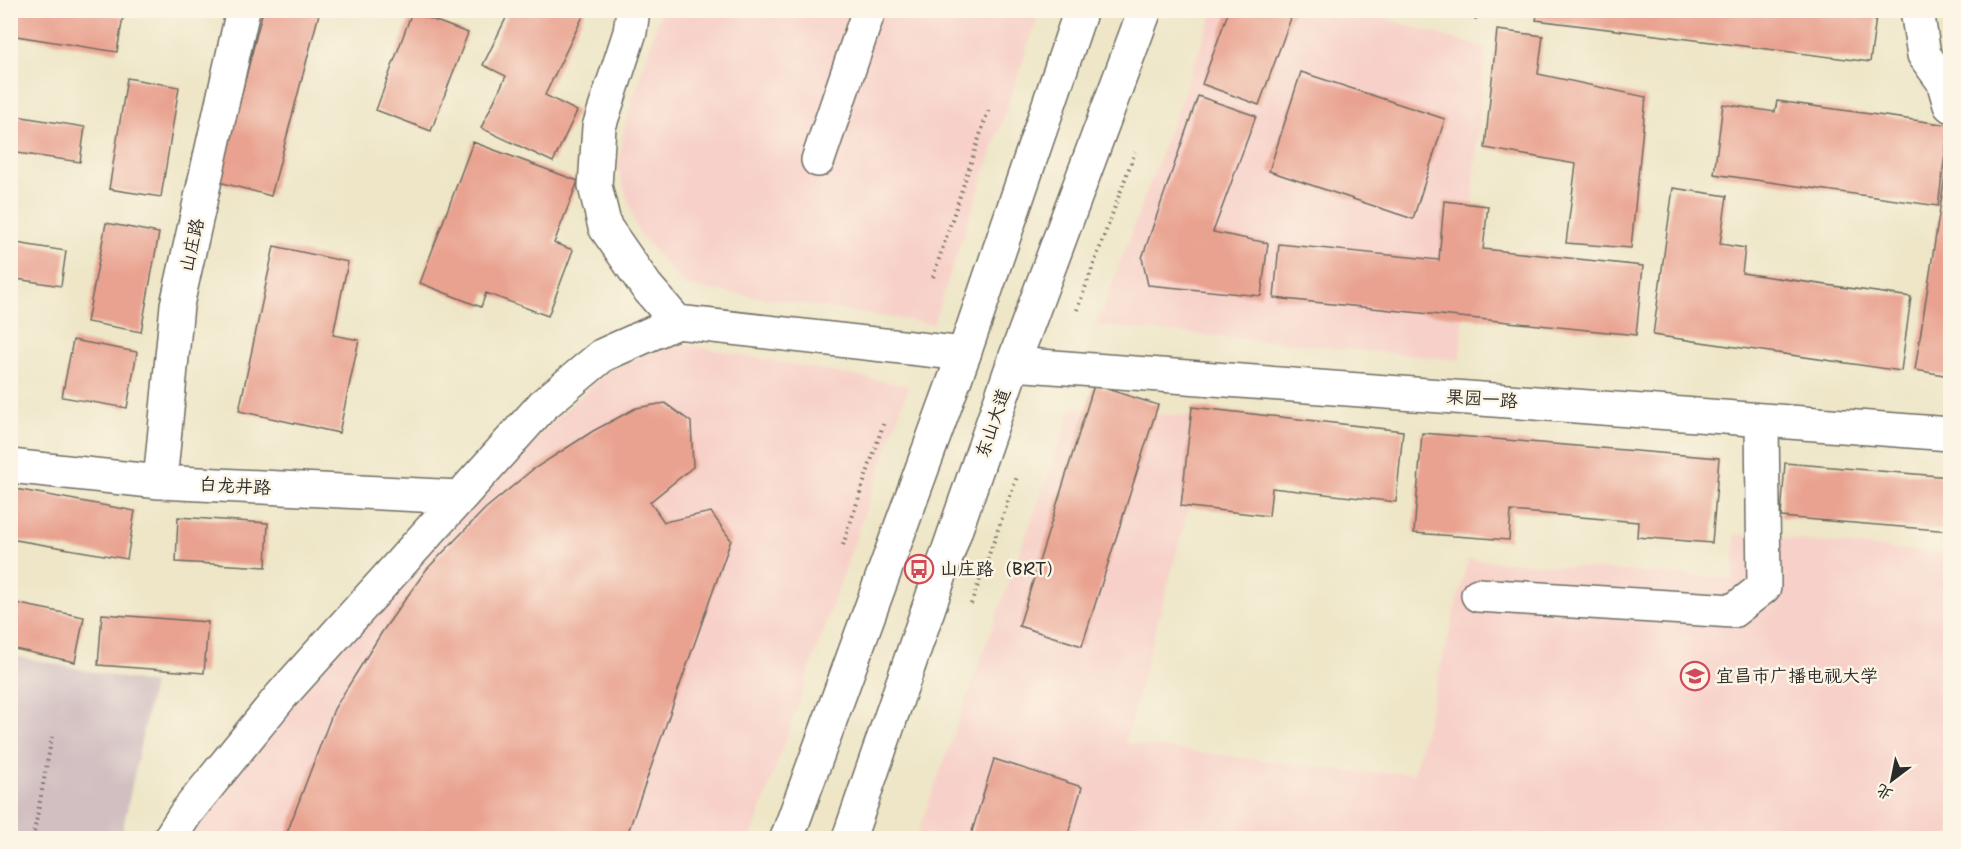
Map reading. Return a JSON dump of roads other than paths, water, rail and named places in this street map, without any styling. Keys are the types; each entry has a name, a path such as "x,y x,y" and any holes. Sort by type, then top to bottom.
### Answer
{"street":[{"name":"山庄路","path":"160,482 177,305 243,10"},
{"path":"633,10 630,32 599,127 595,186 605,227 646,286 677,322"},
{"path":"818,160 869,10"},
{"path":"787,838 964,354 1081,10"},
{"name":"东山大道","path":"849,838 1013,364 1145,10"},
{"path":"1917,10 1924,55 1943,81 1950,105"},
{"path":"170,838 186,813 281,696 543,405 603,355 677,322 964,354"},
{"name":"果园一路","path":"1013,364 1950,434"},
{"path":"1478,595 1733,611 1764,586 1762,421"},
{"name":"白龙井路","path":"10,466 160,482 460,497"}],"place":[{"name":"山庄路（BRT）","path":"919,569"},
{"name":"宜昌市广播电视大学","path":"1695,676"}]}
